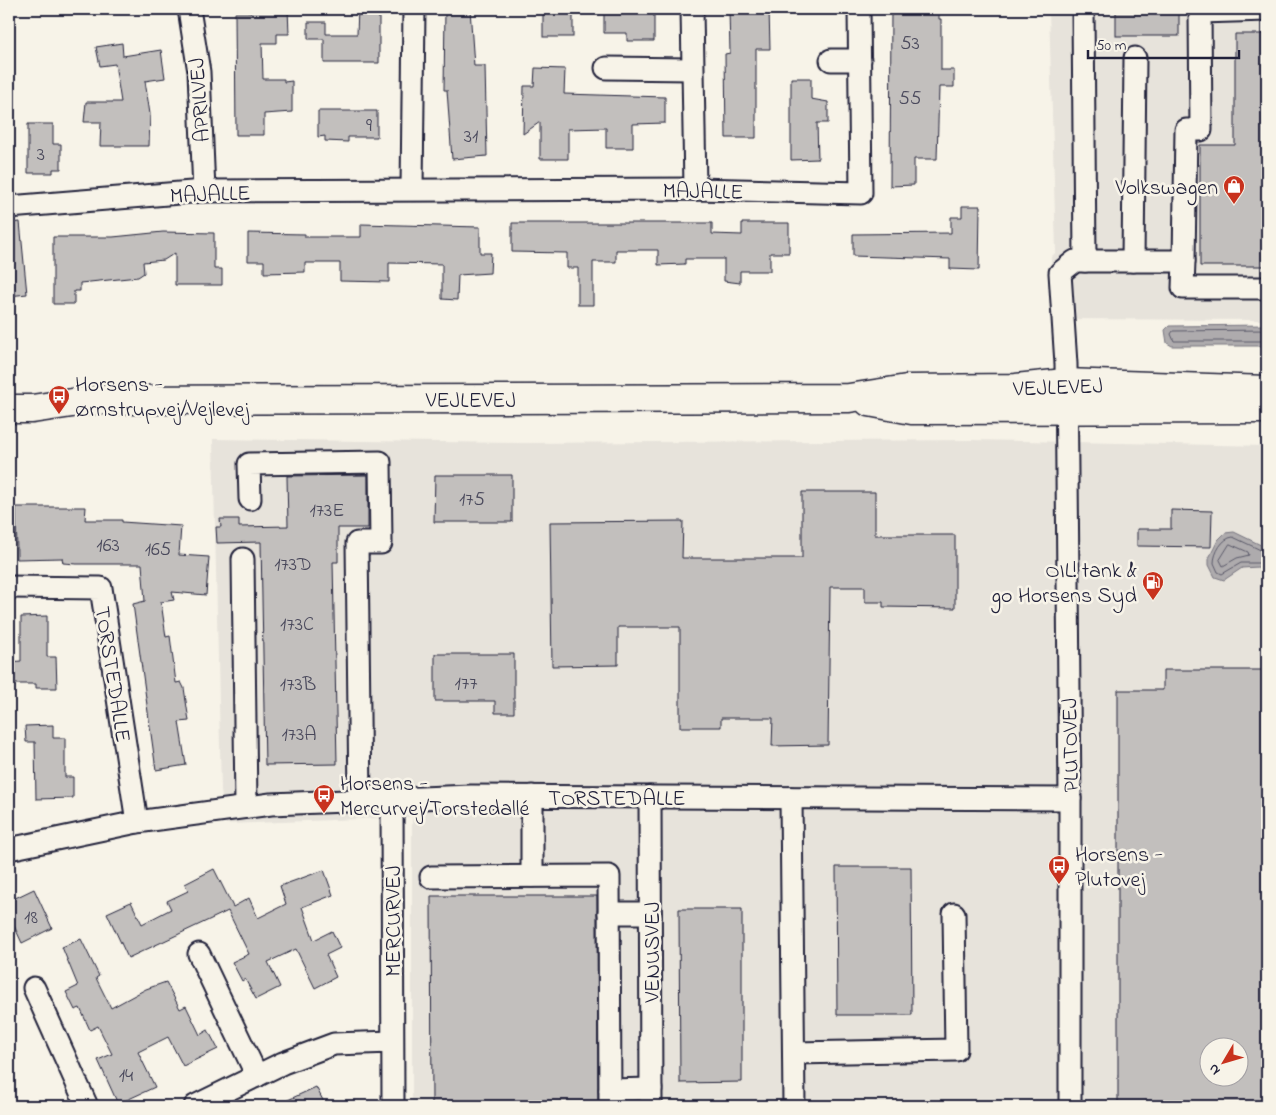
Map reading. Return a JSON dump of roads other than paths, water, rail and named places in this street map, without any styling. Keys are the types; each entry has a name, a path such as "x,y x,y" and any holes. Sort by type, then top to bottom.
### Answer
{"main road":[{"name":"VEJLEVEJ","path":"9,391 36,392 92,400 849,398 912,410 1065,396 1267,390"},
{"name":"VEJLEVEJ","path":"1065,396 1267,409"},
{"name":"VEJLEVEJ","path":"9,409 32,409 92,400"}],"street":[{"name":"APRILVEJ","path":"189,9 198,72 204,191"},
{"path":"412,189 414,9"},
{"path":"692,9 695,189"},
{"name":"MAJALLE","path":"9,207 204,191 695,189 861,193 859,9"},
{"path":"1083,9 1085,261 1184,261"},
{"path":"1267,10 1200,12 1201,130 1186,130 1183,288 1267,288"},
{"path":"1133,261 1135,58"},
{"path":"831,60 860,60"},
{"path":"606,68 692,68"},
{"name":"PLUTOVEJ","path":"1070,1106 1070,799 1065,396 1060,273 1075,261 1085,261"},
{"path":"250,499 249,464 380,462 381,542 357,543 360,800"},
{"path":"243,559 246,806"},
{"name":"TORSTEDALLE","path":"9,587 100,588 136,822"},
{"path":"532,796 532,876"},
{"name":"TORSTEDALLE","path":"9,849 136,822 246,806 360,800 532,796 1070,799"},
{"name":"VENUSVEJ","path":"650,797 651,1098"},
{"path":"791,798 794,1106"},
{"name":"MERCURVEJ","path":"392,799 392,1106"},
{"path":"431,877 609,876 610,1098 651,1098"},
{"path":"609,913 650,913"},
{"path":"794,1053 956,1050 954,914"},
{"path":"199,954 257,1076"},
{"path":"34,988 87,1106"},
{"path":"195,1106 284,1063 334,1044 392,1042"}],"water":[{"path":"1267,325 1267,346 1172,346 1167,343 1165,330 1169,326"},
{"path":"1234,532 1267,548 1267,577 1258,567 1242,568 1224,580 1215,577 1209,565 1209,558 1218,540 1225,533"}],"place":[{"name":"Volkswagen","path":"1234,205"},
{"name":"Horsens - Ørnstrupvej/Vejlevej","path":"59,415"},
{"name":"OIL! tank & go Horsens Syd","path":"1153,601"},
{"name":"Horsens - Mercurvej/Torstedallé","path":"324,814"},
{"name":"Horsens - Plutovej","path":"1059,885"}]}
